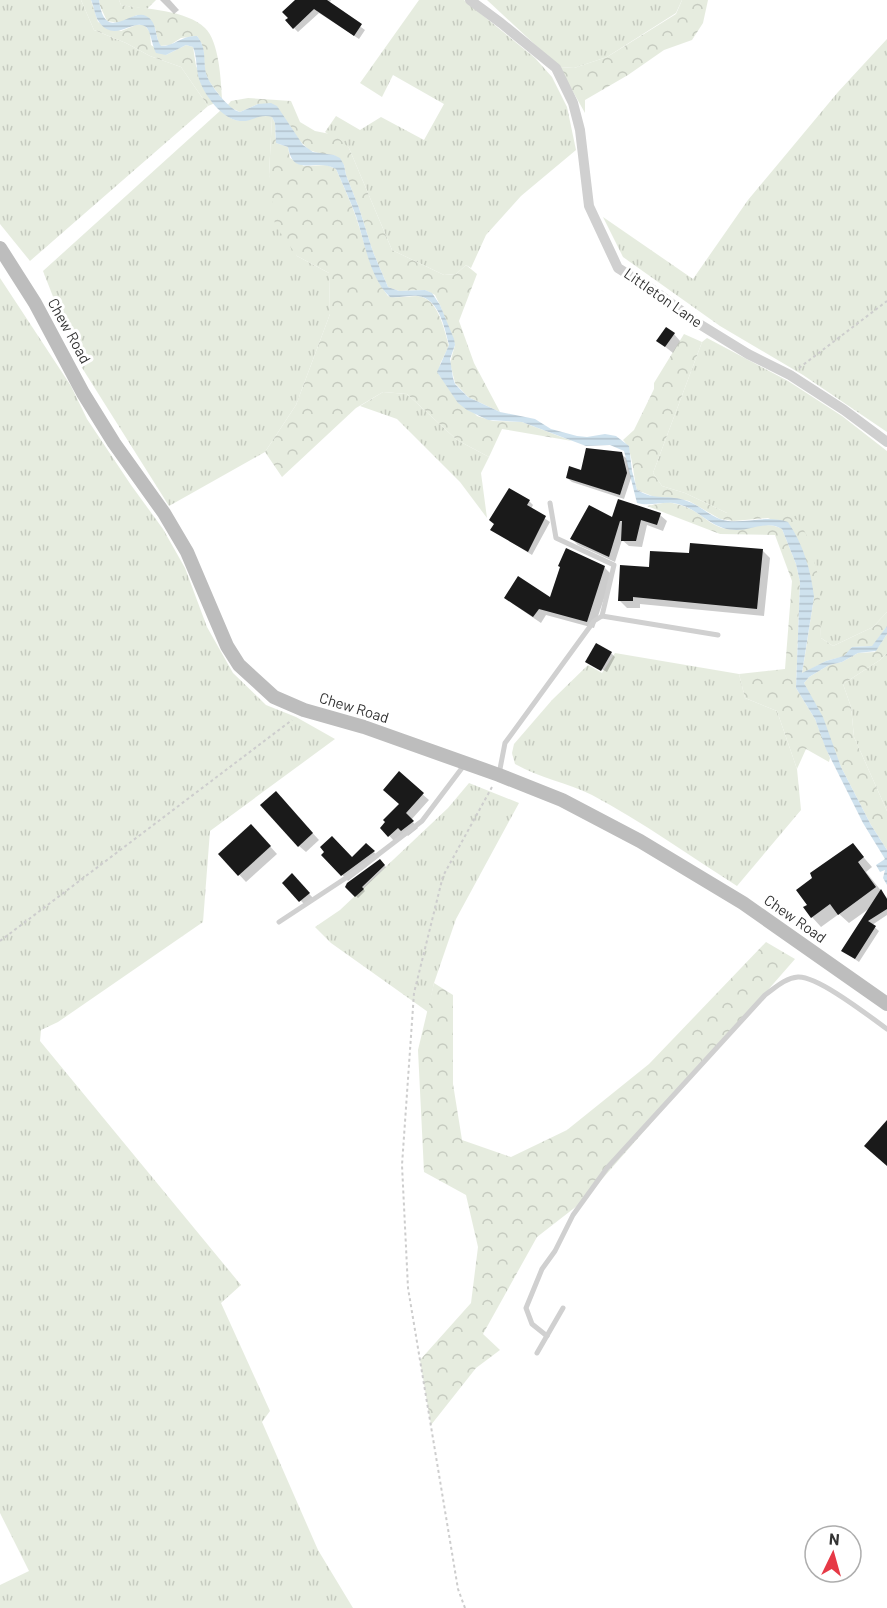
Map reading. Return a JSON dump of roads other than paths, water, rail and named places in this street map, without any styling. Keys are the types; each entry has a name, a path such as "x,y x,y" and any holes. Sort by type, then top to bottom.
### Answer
{"main road":[{"name":"Chew Road","path":"0,248 40,312 83,393 114,443 164,513 187,552 216,626 233,656 252,679 274,697 304,710 364,728 498,775 562,801 640,841 743,903 887,1004"}],"street":[{"name":"Littleton Lane","path":"470,0 556,68 573,103 580,130 589,206 618,268 656,292 696,322 748,354 790,375 844,410 887,442"}],"lane":[{"path":"550,503 556,538 614,565 602,616"},
{"path":"498,775 506,743 594,621 602,616 718,635"},
{"path":"279,922 358,870 422,821 465,764"},
{"path":"547,1336 532,1324 526,1308 542,1269 555,1251 573,1215 608,1168 765,995 784,981 799,977 820,983 887,1029"},
{"path":"537,1353 563,1308"}],"water":[{"path":"91,0 99,0 102,13 107,20 113,23 133,16 146,16 154,25 161,46 197,36 203,49 208,77 220,96 230,106 240,112 258,104 271,103 277,106 303,145 313,152 340,158 373,252 388,287 399,291 425,290 432,293 440,305 454,339 455,345 450,359 453,378 455,384 468,397 500,412 535,419 551,429 577,436 605,434 616,436 629,446 637,490 644,493 687,501 717,518 728,521 773,519 788,522 806,558 814,597 802,673 826,661 844,656 852,647 872,646 887,626 887,634 876,651 858,653 842,662 829,665 809,677 804,683 823,717 841,767 871,825 887,850 887,885 883,878 885,870 880,872 876,865 885,859 863,823 826,749 815,719 796,688 800,582 796,564 782,529 765,525 743,530 728,529 678,504 637,503 624,451 610,445 586,446 522,422 488,420 467,410 458,403 437,372 449,345 440,315 431,302 425,298 390,297 383,289 368,259 356,216 336,169 320,165 300,165 295,162 288,147 276,143 275,123 272,117 264,116 240,121 234,120 221,111 201,85 193,47 186,45 166,55 156,53 146,27 136,25 111,31 98,20"}]}
